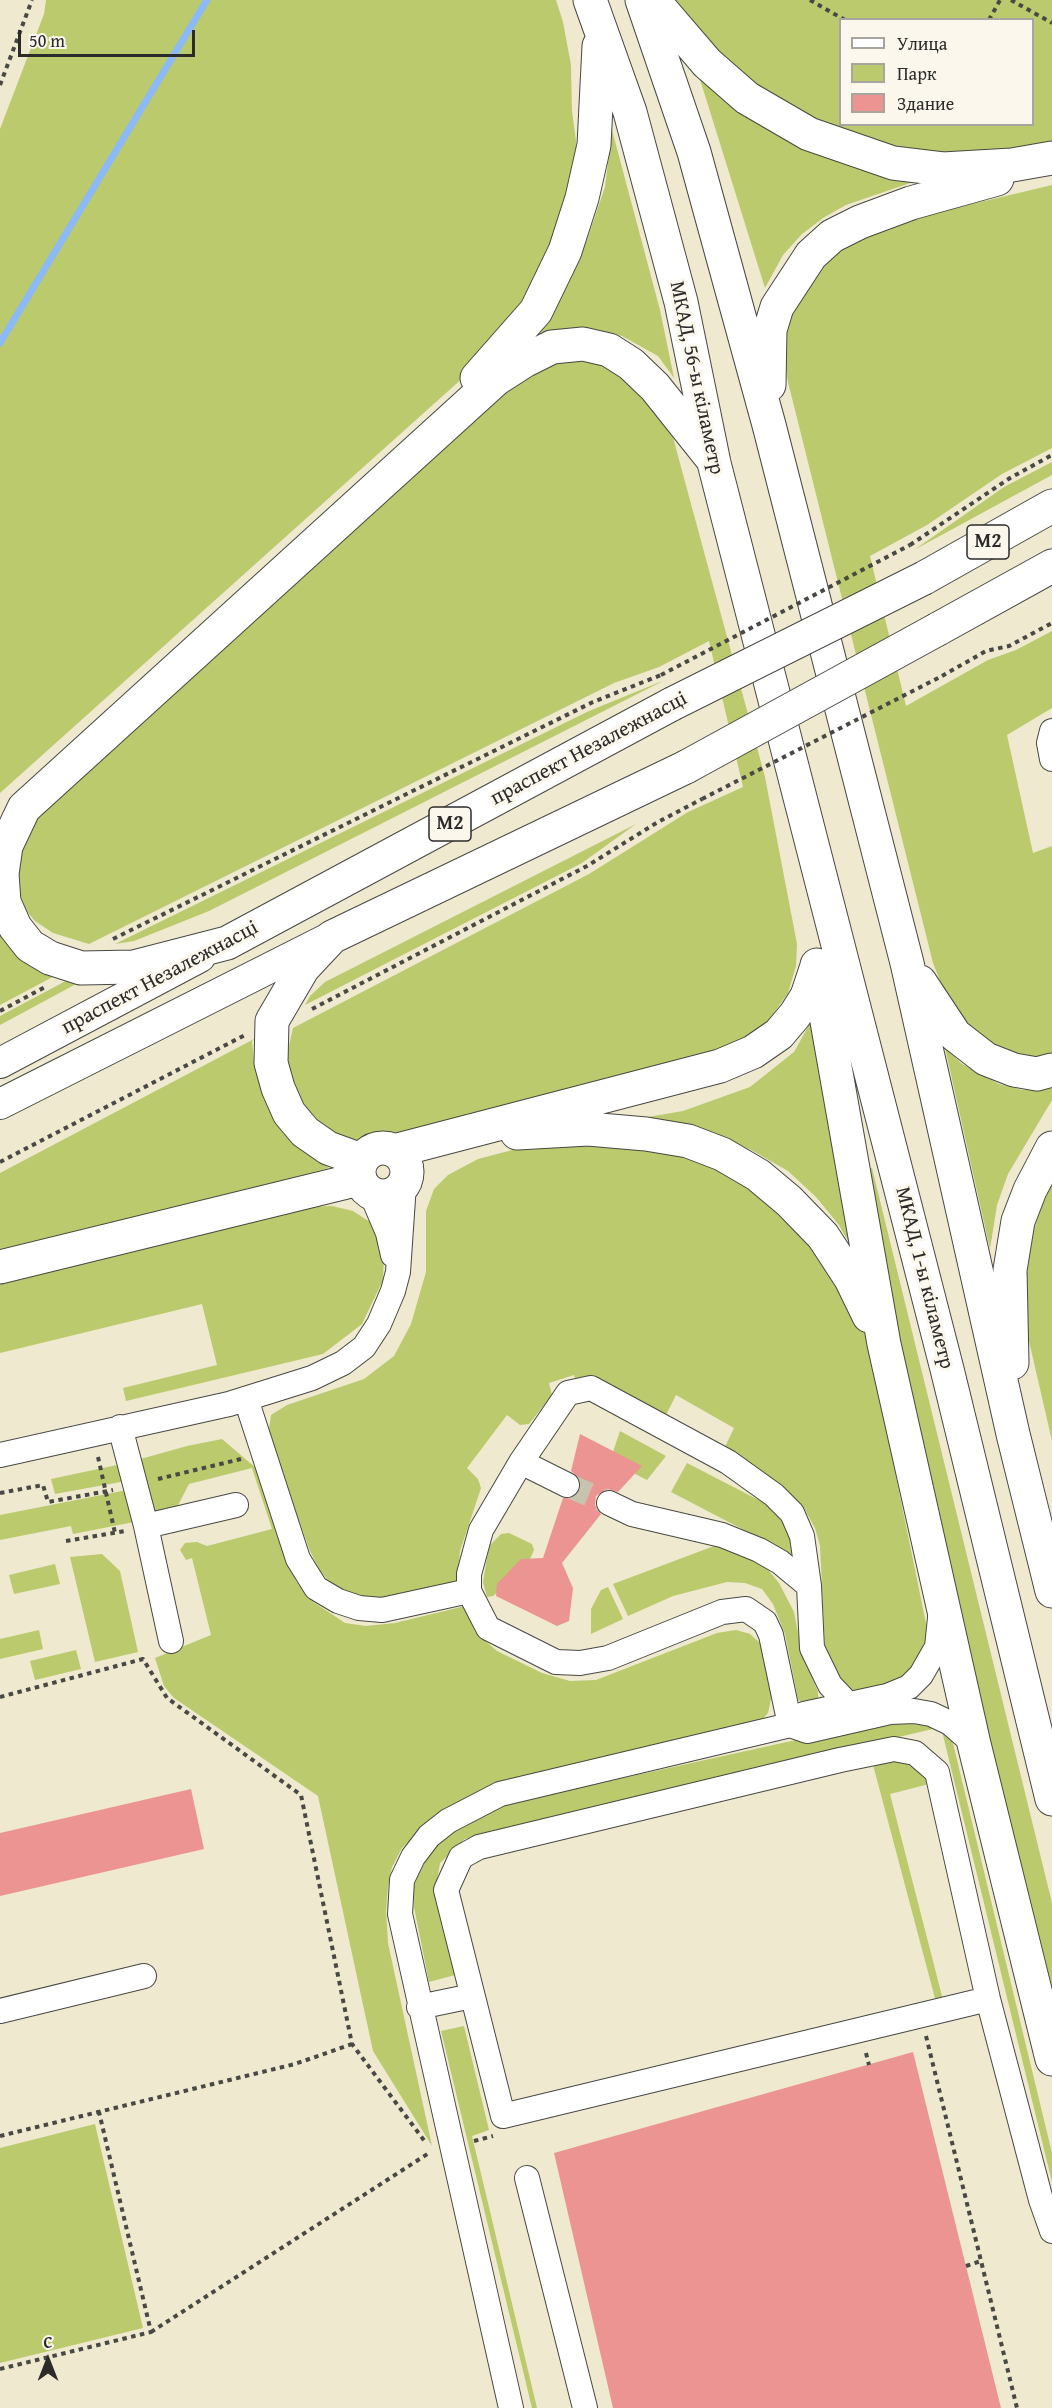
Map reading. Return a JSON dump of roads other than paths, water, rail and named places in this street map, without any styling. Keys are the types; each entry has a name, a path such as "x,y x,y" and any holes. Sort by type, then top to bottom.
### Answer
{"highway":[{"path":"642,0 694,152 769,425 849,734 908,963 1013,1434 1052,1591"},
{"path":"652,0 707,63 747,98 819,138 892,163 943,169 1012,165 1052,158"},
{"path":"0,808 478,377 536,312 565,250 585,188 594,145 595,13"},
{"name":"МКАД, 56-ы кіламетр","path":"595,13 630,112 681,302 714,463 791,759"},
{"path":"769,425 770,330 777,307 811,255 832,236 860,222 911,204 1052,163"},
{"path":"227,943 134,967 81,968 50,958 30,946 15,927 4,903 2,874 6,846 24,808 496,379 552,347 583,344 609,350 631,364 655,387 714,463"},
{"name":"праспект Незалежнасці","path":"227,943 667,689 924,578 1052,506"},
{"name":"праспект Незалежнасці","path":"332,936 686,767 1052,566"},
{"name":"МКАД, 1-ы кіламетр","path":"791,759 947,1369 1052,1799"},
{"path":"812,844 817,965 884,1344 974,1744 1052,2059"},
{"path":"332,936 303,968 272,1021 271,1063 278,1088 289,1113 305,1132 389,1196 402,1167 465,1146 526,1131 588,1129 688,1141 722,1155 758,1175 789,1201 823,1236 851,1279 884,1344"},
{"path":"908,963 955,1035 986,1059 1014,1070 1037,1074 1052,1070"},
{"path":"402,1167 720,1066 753,1052 779,1034 795,1015 807,996 817,965"},
{"path":"1013,1434 1010,1270 1018,1221 1030,1190 1052,1148"},
{"path":"364,1177 376,1149 402,1167"},
{"path":"0,1267 364,1177"}],"main road":[{"name":"праспект Незалежнасці","path":"0,1104 332,936"},
{"name":"праспект Незалежнасці","path":"0,1063 227,943"}],"street":[{"path":"1052,731 1049,743 1052,759"},
{"path":"0,1455 246,1399 312,1378 343,1363 364,1347 379,1324 393,1291 398,1272 402,1167"},
{"path":"364,1177 388,1233 398,1272"},
{"path":"790,1725 771,1635 765,1623 746,1609 722,1612 608,1658 580,1663 556,1662 488,1628 469,1591 469,1574 481,1530 521,1462 568,1393 591,1388 728,1462 774,1495 792,1513 802,1536 809,1586 812,1648 830,1685 848,1704"},
{"path":"246,1399 298,1559 316,1588 338,1601 359,1608 382,1610 469,1591"},
{"path":"120,1427 146,1526 171,1641"},
{"path":"521,1462 567,1485"},
{"path":"609,1503 632,1515 722,1535 759,1550 780,1562 809,1586"},
{"path":"146,1526 236,1505"},
{"path":"510,2408 400,1914 402,1880 413,1857 429,1836 448,1821 500,1794 790,1725 804,1714 887,1696 909,1687 921,1675 937,1647 942,1607"},
{"path":"790,1725 807,1731 890,1712 914,1711 931,1714 950,1723 974,1744"},
{"path":"988,1999 503,2116 446,1890 460,1857 479,1847 840,1760 894,1749 915,1754 937,1772 988,1999 1041,2200 1052,2231"},
{"path":"0,2011 144,1976"},
{"path":"419,2007 472,1996"},
{"path":"526,2178 585,2408"}],"waterway":[{"path":"0,343 207,0"}],"tunnel":[{"path":"567,1485 609,1503"}]}
